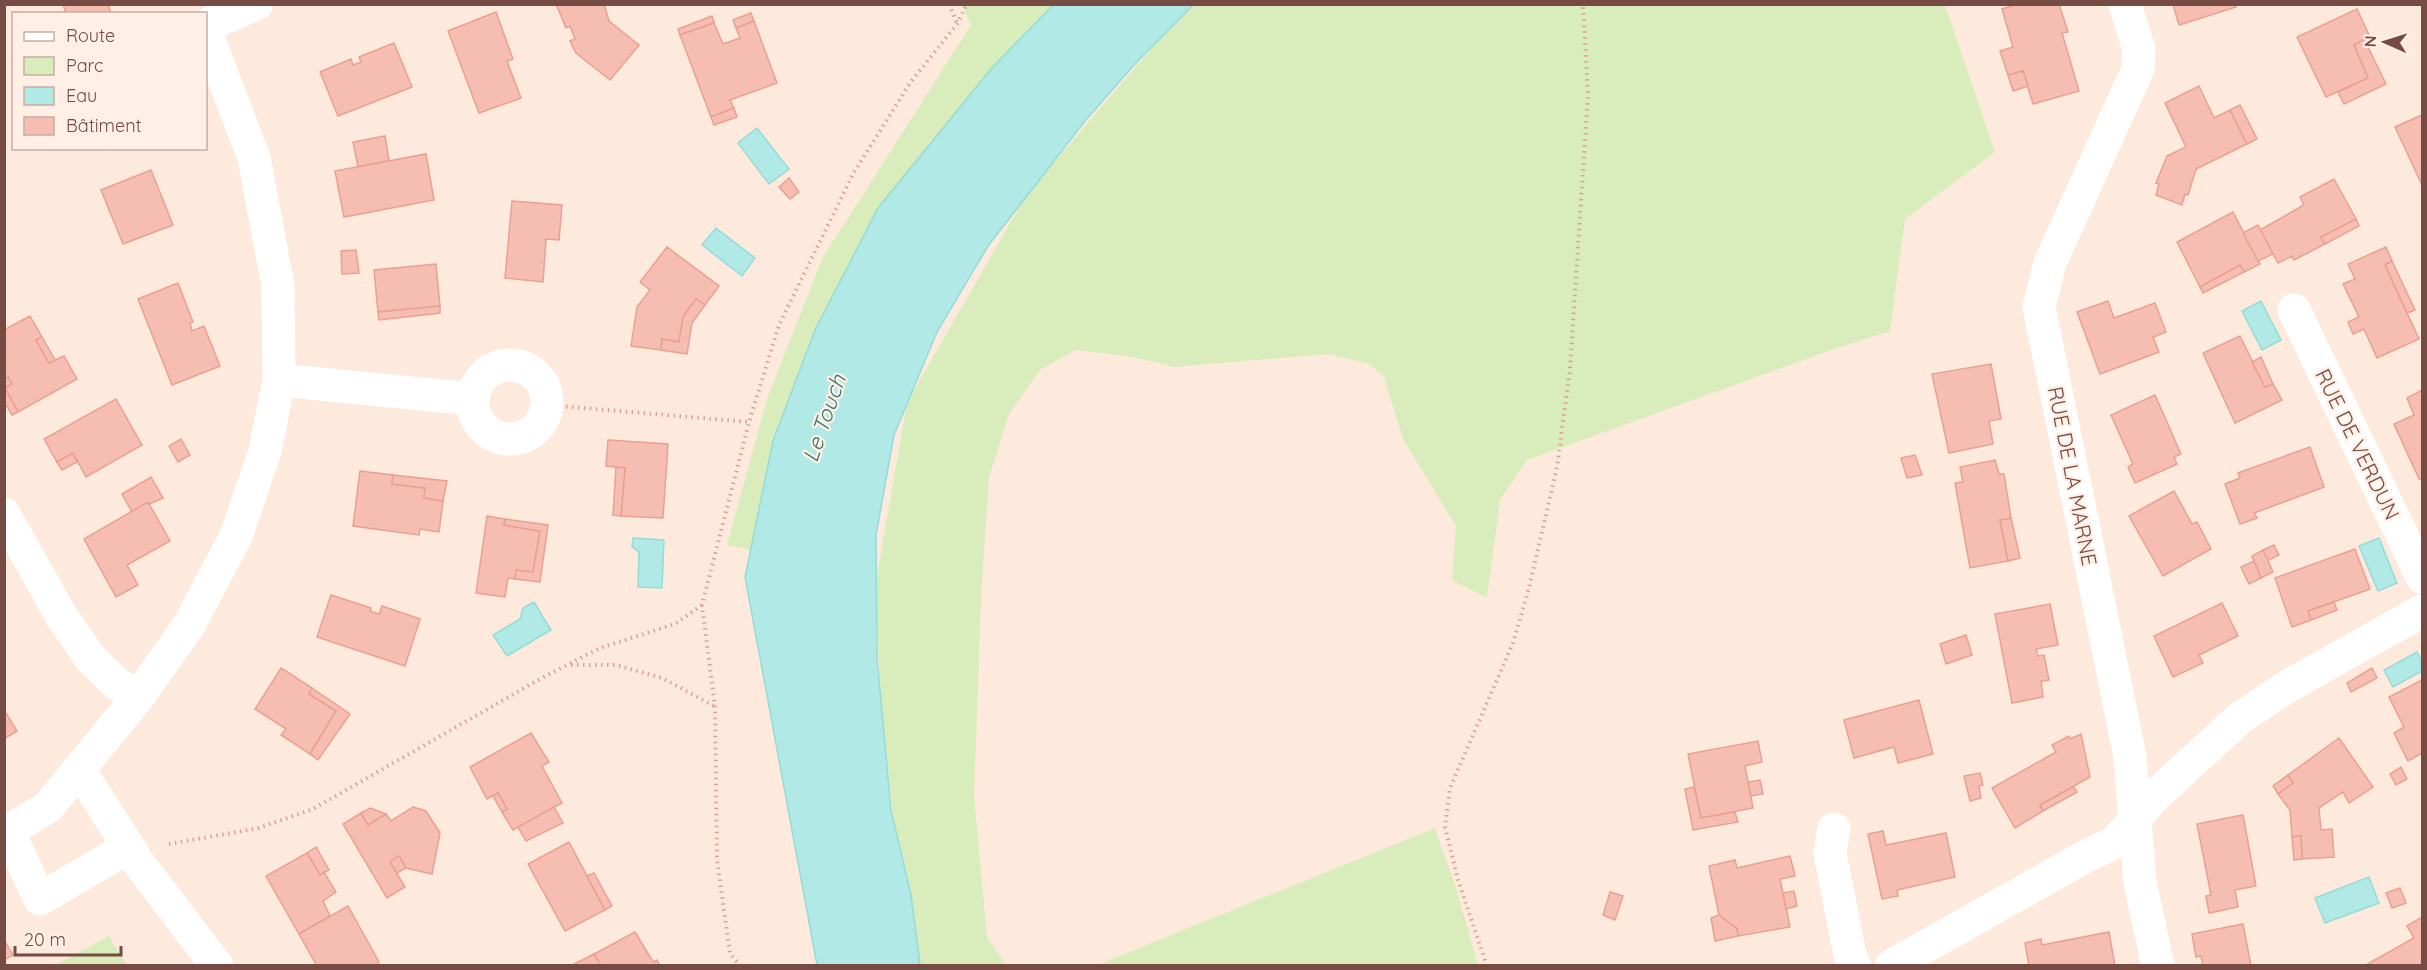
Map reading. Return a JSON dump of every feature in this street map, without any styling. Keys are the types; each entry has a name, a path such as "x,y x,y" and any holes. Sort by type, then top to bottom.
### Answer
{"street":[{"path":"207,25 256,4"},
{"name":"RUE DE LA MARNE","path":"2125,4 2139,50 2138,69 2049,263 2040,307 2130,757 2140,882 2157,966"},
{"path":"144,846 40,899 6,833 48,807 139,696 189,625 236,536 265,451 279,380 278,286 254,158 207,35"},
{"name":"RUE DE VERDUN","path":"2294,310 2422,577"},
{"path":"504,365 517,365 533,372 542,382 548,405 539,426 525,436 505,440 493,436 482,428 474,412 472,399 484,374 504,365"},
{"path":"279,380 472,399"},
{"path":"4,514 62,617 91,659 117,684 139,696"},
{"path":"1891,966 2088,855 2114,843 2155,796 2240,718 2290,685 2422,611"},
{"path":"79,770 144,846 167,903 217,966"},
{"path":"1834,829 1830,853 1850,955 1855,966"}],"path":[{"path":"949,4 957,24"},
{"path":"741,966 730,954 717,860 715,706 702,605 749,422 779,325 853,174 910,83 957,24 967,4"},
{"path":"1487,966 1458,880 1444,827 1450,789 1513,643 1529,588 1557,467 1570,369 1588,95 1583,4"},
{"path":"548,405 749,422"},
{"path":"144,846 259,828 313,809 540,679 600,648 675,624 702,605"},
{"path":"569,665 616,665 634,670 662,678 715,706"}],"green space":[{"path":"962,5 1054,5 1006,54 815,330 773,441 751,550 727,545 767,399 822,259 971,25"},
{"path":"1195,5 1945,5 1995,152 1905,219 1890,331 1527,460 1500,500 1487,598 1452,580 1456,526 1403,439 1384,377 1369,364 1329,354 1174,367 1133,357 1076,350 1040,370 1009,414 989,477 981,597 974,796 987,937 1006,965 919,965 895,832 880,697 876,582 907,402 1027,194 1169,28"},
{"path":"1435,828 1457,891 1478,965 1097,965"},
{"path":"109,936 127,965 55,965"}],"water":[{"name":"Le Touch","path":"1054,4 1193,5 1135,64 1085,121 988,246 937,332 894,435 876,535 877,658 891,810 911,895 920,965 817,965 745,577 773,441 815,330 878,208 991,69"},
{"path":"757,128 789,169 769,184 738,143"},
{"path":"716,228 755,258 742,276 702,245"},
{"path":"2261,301 2281,340 2262,350 2242,311"},
{"path":"633,538 664,540 662,588 638,587 639,552 632,547"},
{"path":"2379,538 2397,583 2378,591 2359,546"},
{"path":"534,602 551,630 507,656 493,635 520,619 523,608"},
{"path":"2417,652 2422,662 2422,671 2393,687 2384,670"},
{"path":"2369,877 2379,903 2325,923 2315,898"}],"building":[{"path":"63,4 108,4 110,12 65,12"},
{"path":"556,4 604,4 609,21 639,45 610,80 576,53 570,41 575,39 570,26 566,28"},
{"path":"2018,4 2059,4 2068,32 2062,33 2079,91 2033,104 2023,71 2008,75 2000,51 2013,47 2002,9"},
{"path":"2173,4 2235,4 2236,7 2179,25"},
{"path":"2357,9 2370,37 2354,45 2368,78 2326,97 2297,37"},
{"path":"496,12 513,59 507,61 521,98 479,113 448,31"},
{"path":"751,13 754,21 736,28 733,20"},
{"path":"712,16 714,23 680,35 678,29"},
{"path":"754,21 777,83 730,100 734,108 711,117 680,35 714,23 723,44 740,38 736,28"},
{"path":"2364,39 2386,84 2344,104 2338,92 2368,78 2354,45"},
{"path":"394,43 412,87 338,116 320,72 351,59 353,65 361,62 359,57"},
{"path":"2023,71 2028,86 2013,91 2008,75"},
{"path":"2199,86 2214,118 2230,110 2247,144 2196,169 2188,195 2185,194 2182,205 2156,195 2159,184 2156,183 2167,156 2186,147 2165,103"},
{"path":"2240,105 2257,139 2247,144 2230,110"},
{"path":"734,108 737,117 714,125 711,117"},
{"path":"2422,115 2422,185 2395,127"},
{"path":"385,136 389,161 358,167 353,142"},
{"path":"426,154 434,200 344,217 335,171"},
{"path":"151,170 173,225 123,244 101,190"},
{"path":"789,178 799,192 790,199 779,187"},
{"path":"2334,179 2356,219 2321,237 2325,244 2294,260 2292,256 2278,263 2260,230 2304,205 2300,197"},
{"path":"512,201 562,205 559,240 546,239 543,282 505,278"},
{"path":"2233,212 2260,264 2244,272 2240,265 2200,287 2177,242"},
{"path":"2356,219 2359,226 2325,244 2321,237"},
{"path":"2258,225 2273,254 2258,261 2243,233"},
{"path":"667,247 719,286 705,305 696,299 683,317 679,342 662,339 661,350 631,346 637,307 650,290 640,282"},
{"path":"2386,247 2392,261 2385,265 2419,339 2377,358 2364,329 2353,334 2348,322 2359,317 2343,284 2355,279 2348,264"},
{"path":"356,250 359,273 342,274 341,251"},
{"path":"2392,261 2415,310 2407,313 2385,265"},
{"path":"436,264 440,306 378,312 374,270"},
{"path":"2240,265 2244,272 2203,293 2200,287"},
{"path":"178,283 193,322 190,323 192,331 204,326 220,366 172,385 138,299"},
{"path":"696,299 705,305 692,323 687,354 661,350 662,339 679,342 683,317"},
{"path":"2108,301 2114,318 2155,303 2166,332 2153,337 2159,352 2100,374 2077,312"},
{"path":"440,306 440,313 379,320 378,312"},
{"path":"30,316 42,337 36,340 49,363 64,356 77,379 18,412 5,388 12,384 8,377 4,379 4,330"},
{"path":"2240,336 2265,387 2273,384 2282,400 2235,423 2203,353"},
{"path":"42,337 55,360 49,363 36,340"},
{"path":"2261,357 2273,384 2265,387 2252,362"},
{"path":"1991,364 2001,419 1989,421 1993,444 1949,453 1932,374"},
{"path":"8,377 12,384 5,388 18,412 12,415 4,401 4,379"},
{"path":"2422,390 2422,480 2419,479 2394,424 2414,415 2407,398"},
{"path":"2155,395 2181,454 2174,457 2177,464 2135,483 2128,467 2133,464 2111,415"},
{"path":"116,399 142,445 86,477 73,453 57,462 44,439"},
{"path":"181,439 190,455 178,462 169,446"},
{"path":"608,440 668,444 663,518 621,516 625,468 606,466"},
{"path":"2310,447 2324,487 2254,513 2257,518 2240,524 2225,484 2240,478 2238,473"},
{"path":"73,453 77,462 62,470 57,462"},
{"path":"1915,455 1922,475 1907,478 1901,458"},
{"path":"1995,460 1999,474 2004,474 2011,518 2000,520 2008,561 1970,568 1955,483 1963,482 1960,467"},
{"path":"616,467 625,468 621,516 613,515"},
{"path":"360,471 393,475 392,484 425,488 424,498 443,501 439,532 420,529 419,535 353,526"},
{"path":"393,475 447,481 443,501 424,498 425,488 392,484"},
{"path":"151,477 163,498 132,512 122,494"},
{"path":"2174,491 2192,524 2197,522 2211,549 2163,576 2129,516"},
{"path":"148,502 170,541 127,565 138,585 116,597 84,539"},
{"path":"487,516 505,519 504,525 540,531 533,572 516,570 515,579 508,578 505,597 476,593"},
{"path":"2011,518 2020,558 2008,561 2000,520"},
{"path":"505,519 548,525 540,582 515,579 516,570 533,572 540,531 504,525"},
{"path":"2274,545 2279,555 2267,561 2263,550"},
{"path":"2355,549 2370,589 2308,611 2311,620 2292,627 2275,578"},
{"path":"2263,550 2273,572 2261,578 2252,556"},
{"path":"2254,561 2261,578 2249,584 2241,567"},
{"path":"331,595 371,608 370,611 379,614 382,606 420,619 405,666 317,637"},
{"path":"2334,602 2337,610 2311,620 2308,611"},
{"path":"2222,603 2238,636 2199,655 2203,663 2173,677 2154,636"},
{"path":"2050,604 2058,645 2036,649 2038,656 2044,655 2049,680 2041,681 2043,697 2012,703 1995,614"},
{"path":"1966,635 1972,655 1946,664 1940,644"},
{"path":"281,668 312,688 309,694 336,711 310,754 281,735 286,729 255,709"},
{"path":"2372,668 2377,678 2351,692 2347,683"},
{"path":"2422,680 2422,753 2408,761 2394,733 2404,727 2389,697"},
{"path":"312,688 350,714 318,760 310,754 336,711 309,694"},
{"path":"1919,700 1933,754 1898,763 1894,747 1854,758 1844,720"},
{"path":"4,710 17,731 4,739"},
{"path":"531,733 549,762 542,766 562,803 513,830 502,812 507,809 498,793 487,799 470,767"},
{"path":"2081,734 2090,777 2040,805 2043,811 2015,828 1992,788 2056,752 2052,745 2069,736 2070,739"},
{"path":"2339,738 2373,787 2349,803 2343,792 2319,808 2321,830 2332,829 2334,857 2302,859 2301,836 2292,837 2290,810 2278,794 2293,783 2288,775"},
{"path":"1758,741 1762,762 1745,766 1753,808 1701,818 1688,754"},
{"path":"2401,767 2407,779 2396,785 2390,774"},
{"path":"1980,773 1983,785 1979,786 1981,798 1970,801 1964,776"},
{"path":"2288,775 2293,783 2278,794 2273,786"},
{"path":"1760,780 1763,794 1751,796 1748,782"},
{"path":"1694,787 1701,818 1735,812 1738,822 1693,830 1685,789"},
{"path":"2073,787 2077,792 2043,811 2040,805"},
{"path":"498,793 507,809 502,812 493,796"},
{"path":"413,807 426,811 440,833 432,874 406,868 399,856 390,862 405,887 387,898 343,824 361,813 368,825 386,814 391,821"},
{"path":"554,807 563,823 526,841 518,827"},
{"path":"370,808 386,814 368,825 361,813"},
{"path":"2243,815 2256,886 2235,890 2238,907 2209,913 2206,896 2211,895 2197,824"},
{"path":"1883,831 1886,845 1946,833 1955,877 1897,890 1898,896 1882,899 1868,834"},
{"path":"2301,836 2302,859 2294,860 2292,837"},
{"path":"569,842 605,910 565,931 528,864"},
{"path":"316,847 329,870 320,875 307,853"},
{"path":"307,853 320,875 324,872 336,892 323,901 330,916 299,934 266,876"},
{"path":"399,856 406,868 397,873 390,862"},
{"path":"1790,856 1795,876 1780,879 1790,927 1738,936 1737,929 1719,915 1709,866 1735,860 1737,868"},
{"path":"594,873 612,906 605,910 587,876"},
{"path":"2400,888 2406,903 2392,908 2386,893"},
{"path":"1794,891 1797,906 1786,909 1783,893"},
{"path":"1610,892 1623,896 1615,920 1603,915"},
{"path":"348,906 379,962 373,966 317,966 299,934"},
{"path":"1719,915 1737,929 1738,936 1715,941 1711,918"},
{"path":"2422,917 2422,966 2364,966 2414,938 2407,926"},
{"path":"2243,924 2251,966 2203,966 2201,956 2196,957 2192,934"},
{"path":"635,932 653,962 657,960 660,966 601,966 594,954"},
{"path":"2109,932 2115,966 2029,966 2025,943 2041,939 2042,945"},
{"path":"4,940 13,955 4,960"},
{"path":"594,954 601,966 575,966 574,964"}]}
